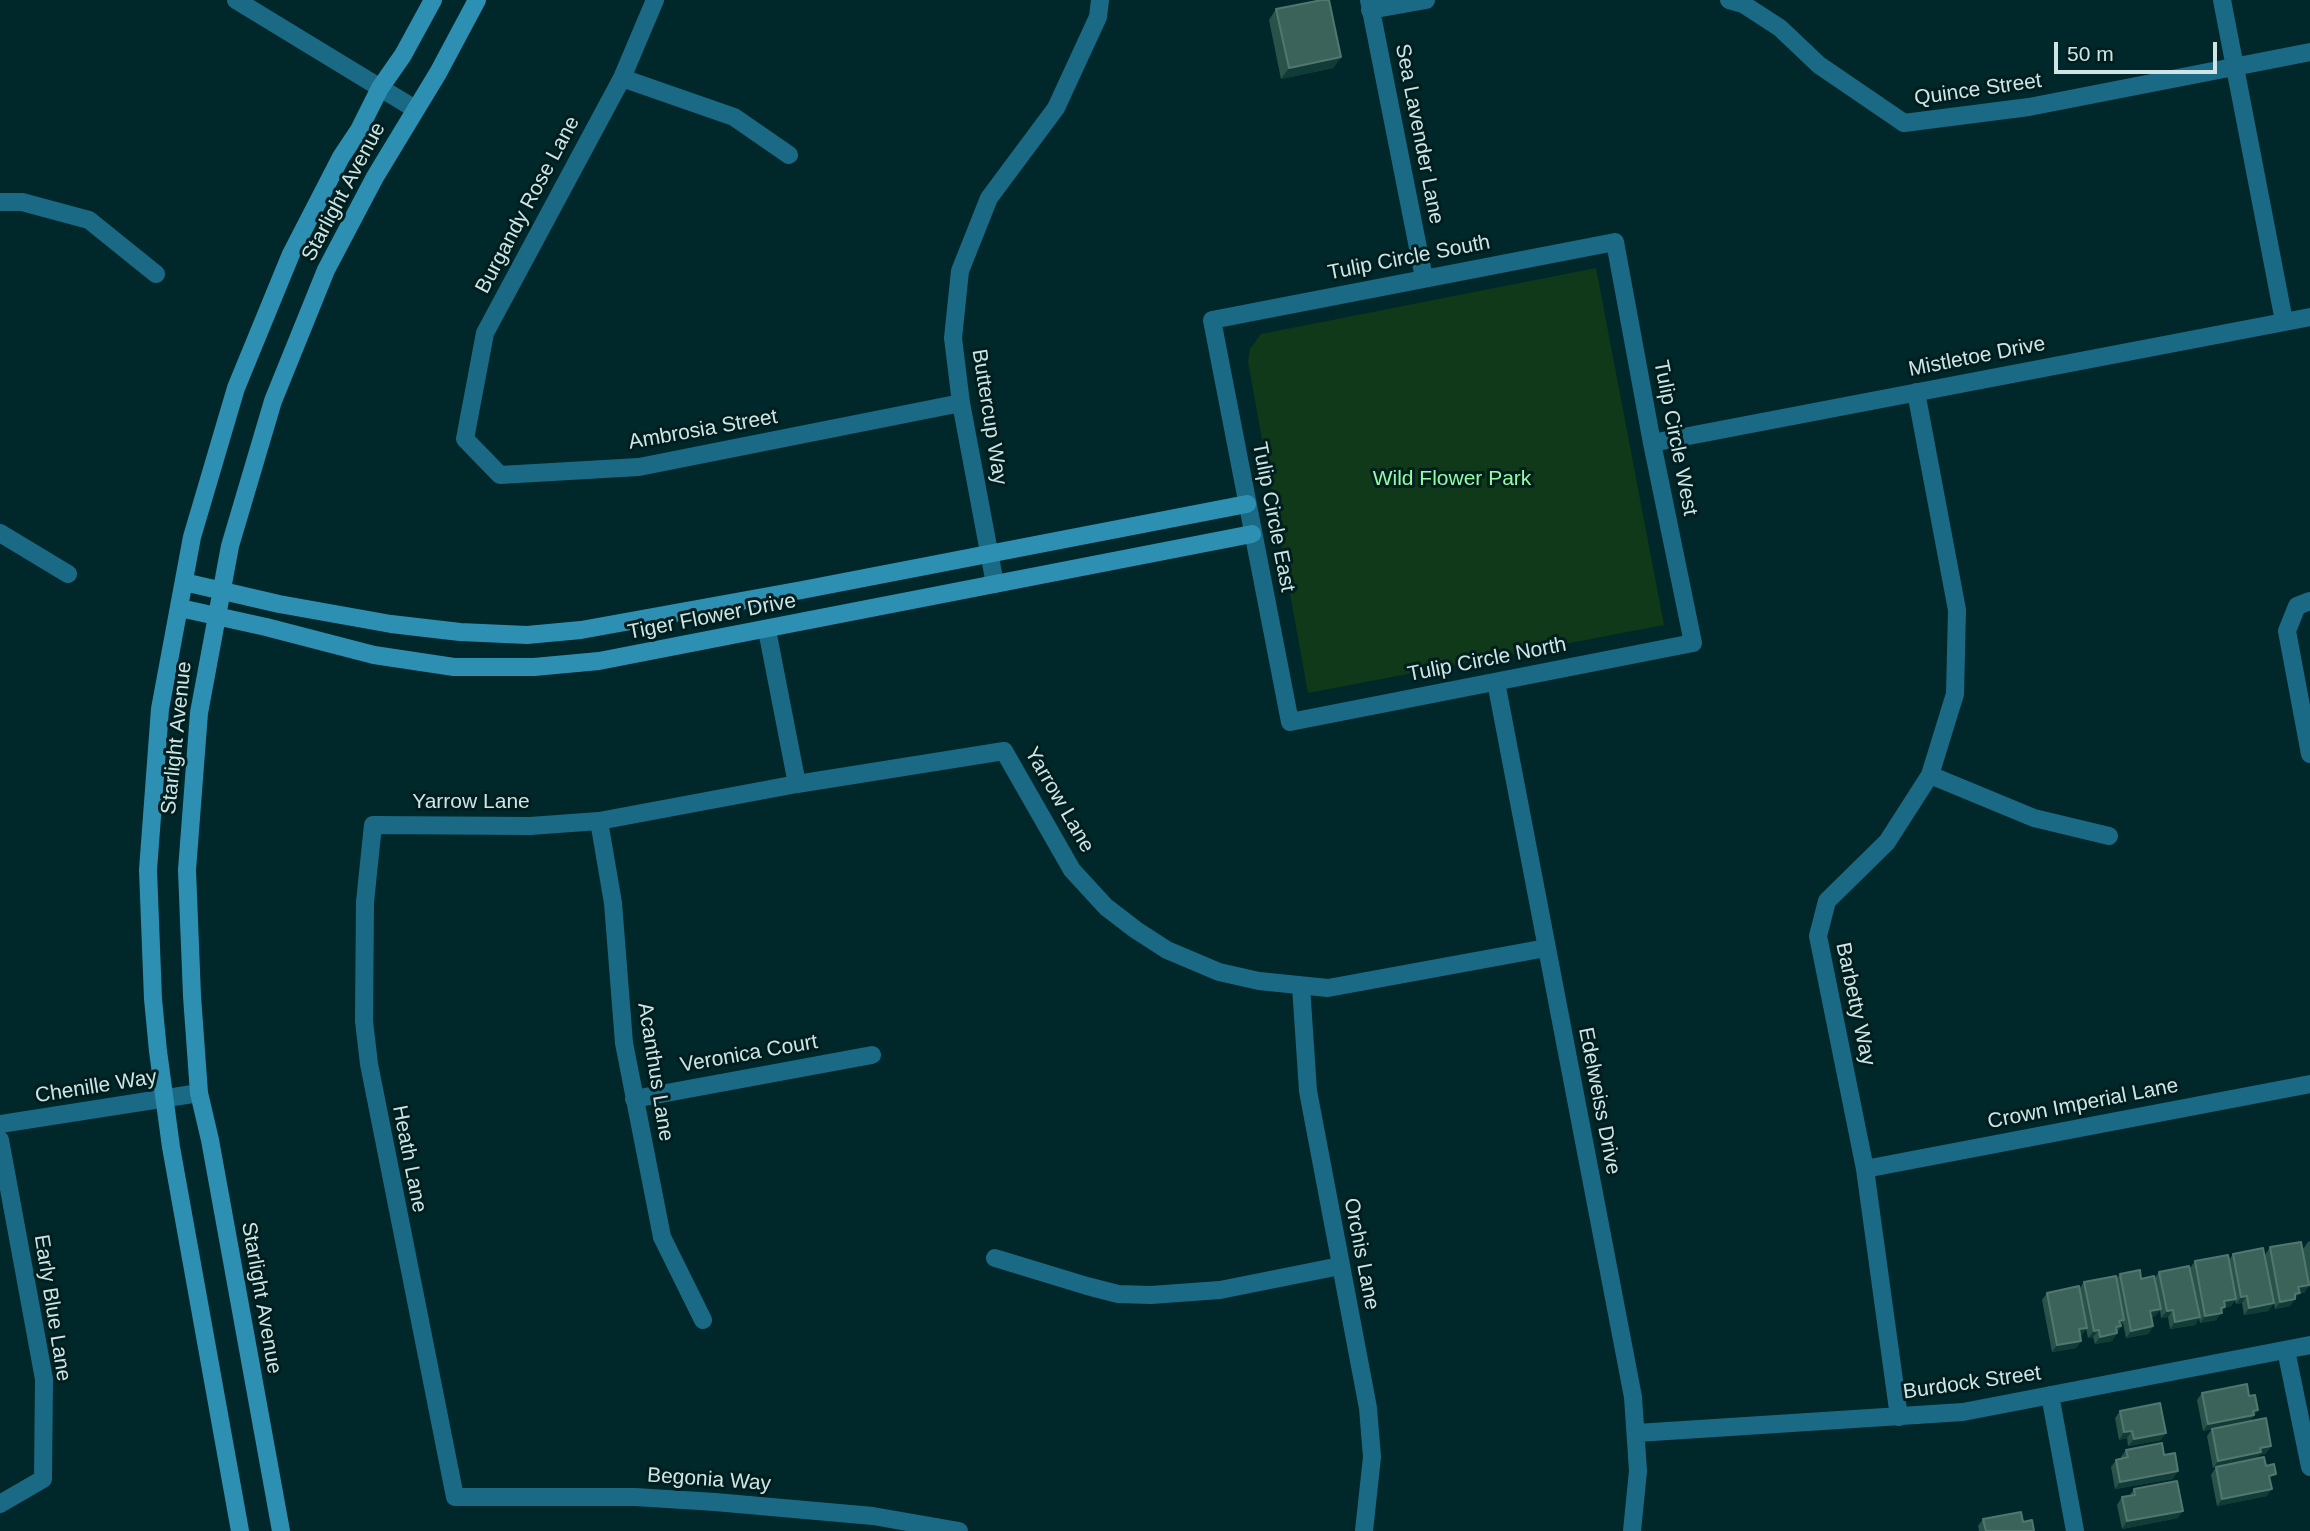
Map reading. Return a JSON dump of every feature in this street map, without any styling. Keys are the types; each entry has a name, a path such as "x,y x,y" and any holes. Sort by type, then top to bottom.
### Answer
{"street":[{"path":"236,0 415,109"},
{"name":"Starlight Avenue","path":"240,1531 163,1100 153,999 148,870 160,709 192,537 236,388 291,254 380,88 403,55 433,0"},
{"name":"Starlight Avenue","path":"281,1531 210,1140 199,1093 187,870 199,713 230,546 272,401 326,270 375,177 438,73 477,0"},
{"name":"Burgandy Rose Lane","path":"465,439 485,333 622,78 655,0"},
{"name":"Buttercup Way","path":"995,584 961,403 953,338 960,271 989,198 1056,108 1098,17 1100,0"},
{"path":"1369,5 1426,0"},
{"name":"Quince Street","path":"1729,0 1743,4 1780,28 1819,65 1904,123 2029,107 2310,52"},
{"path":"2222,0 2284,321"},
{"name":"Sea Lavender Lane","path":"1369,5 1424,278"},
{"path":"622,78 734,117 789,155"},
{"path":"0,202 22,202 89,219 156,274"},
{"name":"Tulip Circle South","path":"1212,320 1615,242"},
{"name":"Tulip Circle West","path":"1615,242 1693,643"},
{"name":"Mistletoe Drive","path":"1652,443 2310,317"},
{"name":"Tulip Circle East","path":"1212,320 1290,722"},
{"name":"Barbetty Way","path":"1899,1417 1866,1169 1818,936 1827,901 1887,842 1930,775 1955,694 1957,610 1916,392"},
{"name":"Ambrosia Street","path":"465,439 500,475 639,467 961,403"},
{"name":"Tiger Flower Drive","path":"184,582 279,604 391,624 460,632 527,635 581,630 1247,503"},
{"path":"0,533 68,574"},
{"name":"Tiger Flower Drive","path":"180,608 374,655 454,667 534,667 599,661 767,630 1252,534"},
{"path":"2310,601 2297,606 2287,631 2310,754"},
{"path":"767,630 796,784"},
{"name":"Tulip Circle North","path":"1290,722 1693,643"},
{"name":"Edelweiss Drive","path":"1496,681 1633,1398 1638,1471 1632,1531"},
{"name":"Yarrow Lane","path":"373,825 530,826 599,821 796,784 1004,751 1072,870 1106,907 1167,950 1219,972 1259,981 1328,988 1546,948"},
{"path":"1930,775 2034,818 2109,836"},
{"name":"Acanthus Lane","path":"599,821 613,903 624,1043 662,1237 703,1321"},
{"name":"Heath Lane","path":"373,825 364,929 364,1021 369,1064 455,1497"},
{"name":"Orchis Lane","path":"1301,986 1308,1091 1368,1408 1372,1457 1364,1531"},
{"name":"Veronica Court","path":"634,1099 872,1055"},
{"name":"Crown Imperial Lane","path":"1866,1169 2310,1084"},
{"name":"Chenille Way","path":"0,1124 199,1093"},
{"name":"Early Blue Lane","path":"0,1140 44,1379 43,1479 1,1504"},
{"path":"995,1258 1118,1294 1151,1295 1220,1290 1339,1266"},
{"name":"Burdock Street","path":"1637,1433 1963,1412 2310,1345"},
{"path":"2286,1350 2310,1467"},
{"path":"2050,1395 2076,1531"},
{"name":"Begonia Way","path":"455,1497 635,1497 715,1502 873,1516 959,1531"}],"green space":[{"name":"Wild Flower Park","path":"1596,268 1664,625 1308,693 1248,362 1250,349 1261,334"}],"building":[{"path":"1329,0 1341,57 1289,68 1276,9"},
{"path":"2301,1242 2309,1285 2298,1287 2300,1293 2295,1294 2295,1299 2280,1302 2270,1247"},
{"path":"2263,1248 2274,1303 2249,1308 2247,1296 2241,1297 2233,1254"},
{"path":"2228,1255 2236,1299 2224,1301 2222,1313 2205,1316 2195,1261"},
{"path":"2189,1266 2200,1317 2175,1322 2173,1310 2167,1311 2159,1272"},
{"path":"2140,1270 2141,1279 2154,1276 2161,1309 2150,1311 2153,1326 2131,1331 2120,1274"},
{"path":"2116,1276 2124,1320 2119,1321 2121,1326 2116,1327 2117,1333 2100,1337 2099,1330 2094,1331 2084,1282"},
{"path":"2079,1286 2087,1328 2079,1329 2081,1341 2057,1345 2047,1293"},
{"path":"2247,1384 2249,1396 2255,1395 2258,1410 2253,1411 2254,1415 2208,1424 2202,1393"},
{"path":"2160,1403 2166,1433 2134,1439 2132,1431 2124,1432 2120,1411"},
{"path":"2266,1418 2271,1446 2260,1448 2261,1452 2218,1461 2212,1429"},
{"path":"2162,1443 2164,1455 2175,1453 2178,1471 2120,1482 2116,1460 2128,1457 2126,1450"},
{"path":"2264,1457 2266,1466 2274,1464 2276,1474 2269,1476 2272,1489 2222,1499 2216,1467"},
{"path":"2177,1481 2183,1511 2127,1521 2122,1497 2135,1495 2134,1489"},
{"path":"2021,1512 2023,1522 2032,1520 2034,1531 1986,1531 1983,1519"}]}
